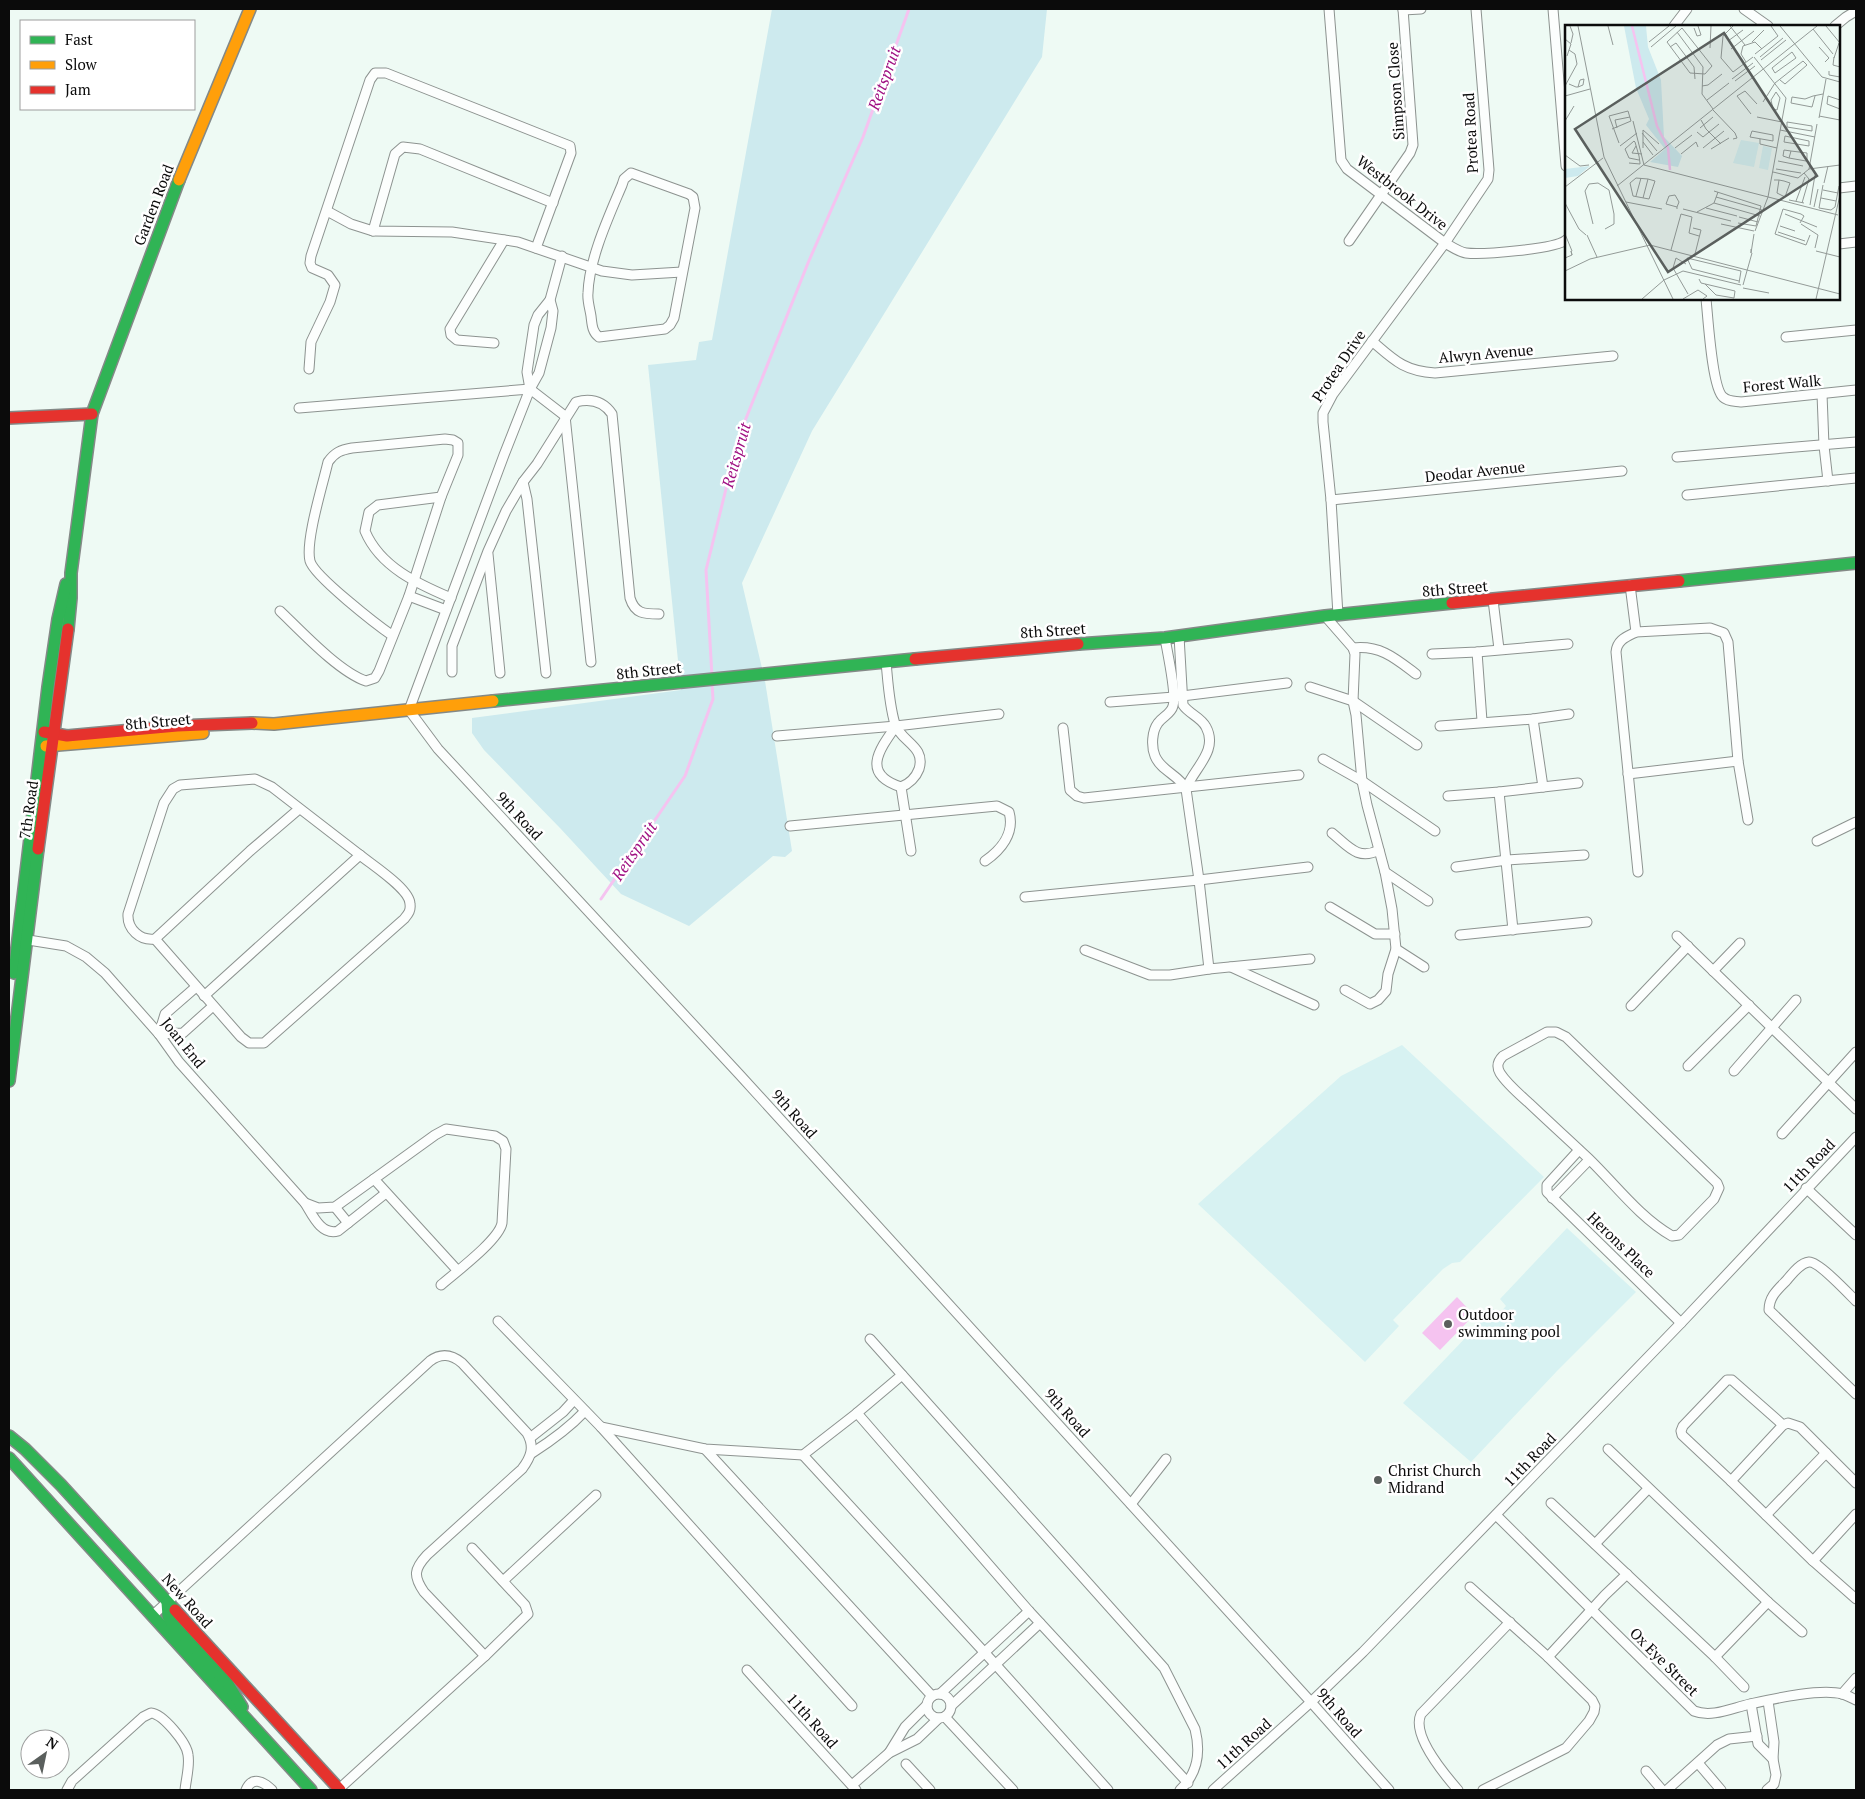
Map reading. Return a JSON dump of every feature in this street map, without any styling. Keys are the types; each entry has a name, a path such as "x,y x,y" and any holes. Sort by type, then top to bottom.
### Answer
{"street":[{"name":"Garden Road","path":"92,414 173,195 250,9"},
{"name":"Westbrook Drive","path":"1329,9 1341,160 1347,169 1445,243 1468,254 1552,246 1565,240"},
{"path":"1403,9 1421,9"},
{"name":"Simpson Close","path":"1349,241 1414,145 1403,9"},
{"name":"Protea Road","path":"1445,243 1485,187 1490,170 1476,9"},
{"path":"1554,9 1565,153"},
{"path":"1675,25 1688,9"},
{"path":"1744,9 1767,25"},
{"path":"1836,25 1856,11"},
{"path":"309,368 312,342 330,302 335,285 328,275 315,270 310,263 311,256 370,80 375,73 386,73 570,146 571,153 536,248"},
{"path":"372,231 395,154 403,146 420,149 553,203"},
{"path":"631,173 693,197 695,208 674,318 665,329 604,337 599,337 595,334 588,294 592,267 624,179 631,173"},
{"path":"1840,188 1856,186"},
{"path":"327,211 351,224 372,231 452,232 518,242 602,271 632,275 682,272"},
{"path":"494,343 457,340 450,335 450,329 504,240"},
{"path":"1840,244 1856,242"},
{"name":"Protea Drive","path":"1338,615 1331,500 1323,413 1333,394 1445,243"},
{"path":"562,256 550,300 538,315 534,325 527,372 530,389 565,416 591,662"},
{"path":"409,710 530,389 539,373 551,328 553,311 550,300"},
{"name":"Forest Walk","path":"1706,300 1716,379 1719,393 1724,399 1741,402 1856,390"},
{"path":"1786,337 1856,330"},
{"name":"Alwyn Avenue","path":"1372,341 1403,366 1411,370 1435,373 1613,356"},
{"path":"300,408 530,389"},
{"path":"1822,394 1824,446 1828,481"},
{"path":"452,672 452,646 488,551 506,511 523,482 537,464 565,416 576,402 593,400 608,408 612,414 630,598 632,605 638,612 658,614"},
{"path":"9,418 92,414"},
{"name":"7th Road","path":"9,1021 22,939 48,739 68,627 71,573 92,414"},
{"path":"280,611 321,650 352,674 366,681 373,680 376,677 409,596 441,497 458,455 458,443 453,440 445,439 340,450 332,455 328,462 312,533 309,553 310,562 345,598 392,636"},
{"path":"1677,457 1856,442"},
{"name":"Deodar Avenue","path":"1331,500 1622,471"},
{"path":"1687,494 1856,478"},
{"path":"523,482 527,499 546,673"},
{"path":"441,497 378,505 369,512 365,531 373,546 390,564 413,581 451,598"},
{"path":"488,551 500,673"},
{"name":"8th Street","path":"48,739 177,726 274,724 1028,647 1165,638 1326,616 1856,562"},
{"path":"1630,585 1636,632"},
{"path":"409,596 446,610"},
{"path":"1493,600 1499,649"},
{"path":"1326,616 1353,648 1355,654 1353,701 1362,782 1366,804 1385,872 1392,909 1396,949 1388,974 1388,988 1378,1000 1370,1004 1345,990"},
{"path":"1638,872 1616,652 1616,646 1619,641 1636,632 1710,628 1724,633 1728,642 1738,761 1748,820"},
{"path":"1179,636 1178,696 1173,707 1158,722 1154,732 1153,749 1159,763 1179,778 1186,789 1199,880 1208,969"},
{"path":"1165,638 1178,696 1186,709 1206,726 1209,735 1207,752 1199,768 1189,780 1186,789"},
{"path":"1432,654 1568,644"},
{"path":"1353,648 1365,647 1384,652 1416,674"},
{"path":"1477,652 1482,721"},
{"path":"886,662 896,726 917,749 920,756 918,772 911,781 901,787"},
{"path":"1110,702 1287,683"},
{"path":"1310,687 1353,701 1417,745"},
{"name":"9th Road","path":"409,710 438,749 739,1074 1389,1790"},
{"path":"777,736 896,726 999,714"},
{"path":"1440,726 1482,721 1533,719 1569,714"},
{"path":"1533,719 1543,787"},
{"path":"896,726 880,749 876,763 882,777 888,782 901,787"},
{"path":"1063,728 1070,790 1077,796 1092,798 1299,775"},
{"path":"1323,759 1362,782 1435,831"},
{"path":"1628,774 1738,761"},
{"path":"155,938 204,996 249,1043 264,1043 404,919 410,912 409,898 391,880 272,787 255,779 187,784 173,789 164,804 128,914 128,922 132,930 147,938 155,938 299,809"},
{"path":"1448,796 1578,783"},
{"path":"901,787 911,851"},
{"path":"1499,792 1513,930"},
{"path":"790,826 996,806 1008,811 1011,821 1006,841 997,853 985,861"},
{"path":"1817,841 1856,822"},
{"path":"1332,833 1359,854 1370,854 1379,850"},
{"path":"204,996 360,855"},
{"path":"1456,867 1507,860 1584,855"},
{"path":"1025,897 1308,867"},
{"path":"1385,872 1428,901"},
{"path":"1330,907 1375,934 1395,934"},
{"path":"1460,935 1587,922"},
{"path":"1677,936 1856,1109"},
{"name":"7th Road","path":"9,1081 22,939"},
{"name":"Joan End","path":"22,939 66,946 86,957 105,973 159,1034 179,1062 305,1203 314,1218 327,1231 338,1231 348,1224"},
{"path":"1714,971 1740,943"},
{"path":"1631,1006 1688,946"},
{"path":"1396,949 1424,968"},
{"path":"1085,950 1150,975 1310,959"},
{"path":"1231,967 1314,1005"},
{"path":"196,987 165,1014 159,1034 183,1033 213,1006"},
{"path":"1734,1070 1796,1000"},
{"path":"1688,1066 1749,1005"},
{"path":"1547,1032 1556,1032 1566,1037 1708,1172 1719,1188 1714,1199 1679,1235 1672,1236 1658,1228 1579,1150 1512,1086 1499,1071 1499,1060 1503,1056 1547,1032"},
{"path":"1782,1134 1856,1052"},
{"path":"305,1203 318,1208 335,1207 436,1134 446,1129 495,1136 503,1141 506,1149 501,1228 495,1237 441,1285"},
{"name":"11th Road","path":"1213,1790 1311,1702 1363,1652 1681,1323 1856,1137"},
{"name":"Herons Place","path":"1579,1150 1547,1185 1546,1192 1681,1323"},
{"path":"1552,1198 1589,1160"},
{"path":"374,1179 458,1271"},
{"path":"1806,1188 1856,1235"},
{"path":"335,1207 348,1224 386,1193"},
{"path":"1856,1301 1823,1269 1814,1262 1808,1262 1800,1266 1772,1296 1769,1302 1769,1310 1856,1394"},
{"path":"498,1321 601,1427 852,1706"},
{"path":"870,1339 1164,1668 1195,1729 1197,1738 1195,1770 1188,1783 1180,1790"},
{"path":"152,1616 436,1357 447,1355 458,1359 527,1433 530,1438 532,1453"},
{"path":"601,1427 705,1449 803,1455 902,1375"},
{"path":"1783,1425 1732,1380 1727,1380 1681,1431 1682,1435 1766,1516 1856,1599"},
{"path":"530,1438 563,1412 574,1400"},
{"path":"485,1656 424,1592 418,1583 417,1569 427,1555 522,1469 532,1453 547,1444 585,1411"},
{"path":"857,1413 1040,1624 1188,1783"},
{"path":"1730,1481 1783,1425 1788,1423 1800,1427 1856,1484"},
{"name":"New Road","path":"9,1436 61,1484 339,1789"},
{"path":"705,1449 933,1698 949,1699 950,1712 917,1739 889,1753"},
{"path":"1608,1449 1648,1489 1802,1632"},
{"path":"1766,1516 1826,1453"},
{"path":"803,1455 1108,1790"},
{"path":"1131,1504 1166,1459"},
{"path":"12,1462 311,1790"},
{"path":"1595,1544 1648,1489"},
{"path":"503,1581 596,1495"},
{"path":"1551,1503 1715,1657 1744,1687"},
{"path":"1813,1561 1856,1514"},
{"name":"Ox Eye Street","path":"1496,1515 1694,1711 1710,1714 1811,1693 1842,1694 1856,1700"},
{"path":"339,1789 485,1656 528,1614 525,1605 472,1548"},
{"path":"1548,1657 1591,1609 1626,1574"},
{"path":"1470,1587 1548,1657 1592,1700 1595,1706 1589,1721 1566,1748 1483,1790"},
{"path":"167,1602 168,1616 171,1622 228,1684 239,1700 250,1723"},
{"path":"1715,1657 1768,1602"},
{"path":"854,1788 889,1753 905,1727 933,1698 985,1653 1029,1611"},
{"path":"1458,1790 1436,1764 1419,1728 1418,1720 1420,1714 1510,1622"},
{"path":"951,1706 1040,1624"},
{"name":"11th Road","path":"747,1670 854,1788"},
{"path":"1842,1694 1856,1678"},
{"path":"933,1698 930,1714 942,1717 1013,1790"},
{"path":"1767,1790 1775,1781 1774,1742 1768,1701"},
{"path":"1751,1704 1758,1744 1773,1759"},
{"path":"67,1790 72,1781 142,1716 151,1713 155,1713 163,1718 187,1748 188,1759 185,1790"},
{"path":"1667,1790 1725,1740 1757,1736"},
{"path":"1698,1763 1721,1790"},
{"path":"906,1764 930,1790"},
{"path":"1646,1771 1662,1790"},
{"path":"246,1790 256,1780 263,1782 272,1790"}],"shaded area":[{"name":"Reitspruit","path":"772,9 1047,9 1042,57 812,431 742,583 765,681 792,851 785,857 773,856 689,926 621,894 484,750 472,733 472,718 681,690 648,365 696,360 699,342 712,340"},
{"path":"1402,1045 1544,1177 1460,1262 1452,1263 1443,1269 1393,1320 1399,1326 1365,1362 1198,1204 1341,1076"},
{"path":"1567,1228 1636,1292 1557,1371 1471,1462 1403,1403 1493,1309 1499,1314 1506,1306 1500,1299"},
{"name":"Outdoor swimming pool","path":"1457,1297 1474,1315 1440,1350 1422,1333"}],"waterway":[{"name":"Reitspruit","path":"712,677 706,570 739,436 808,263 863,137 909,9"},
{"name":"Reitspruit","path":"601,899 685,776 713,699 712,683"}],"traffic: fast":[{"path":"68,629 71,573 92,414 179,180"},
{"path":"1679,581 1856,563"},
{"path":"14,973 48,687 58,619 66,584"},
{"path":"1078,644 1165,638 1325,616 1452,603"},
{"path":"493,701 915,659"},
{"path":"9,1081 38,849"},
{"path":"9,1436 25,1449 61,1485 175,1610"},
{"path":"9,1458 311,1790"},
{"path":"167,1602 168,1616 171,1622 228,1684 242,1707"}],"traffic: slow":[{"path":"179,180 250,9"},
{"path":"252,723 274,724 493,701"},
{"path":"46,746 203,733"}],"traffic: jam":[{"path":"9,418 92,414"},
{"path":"1452,603 1679,581"},
{"path":"38,849 68,629"},
{"path":"915,659 1078,644"},
{"path":"44,732 67,736 177,726 252,723"},
{"path":"175,1610 340,1790"}],"place":[{"name":"Outdoor swimming pool","path":"1448,1324"},
{"name":"Christ Church Midrand","path":"1378,1480"}]}
